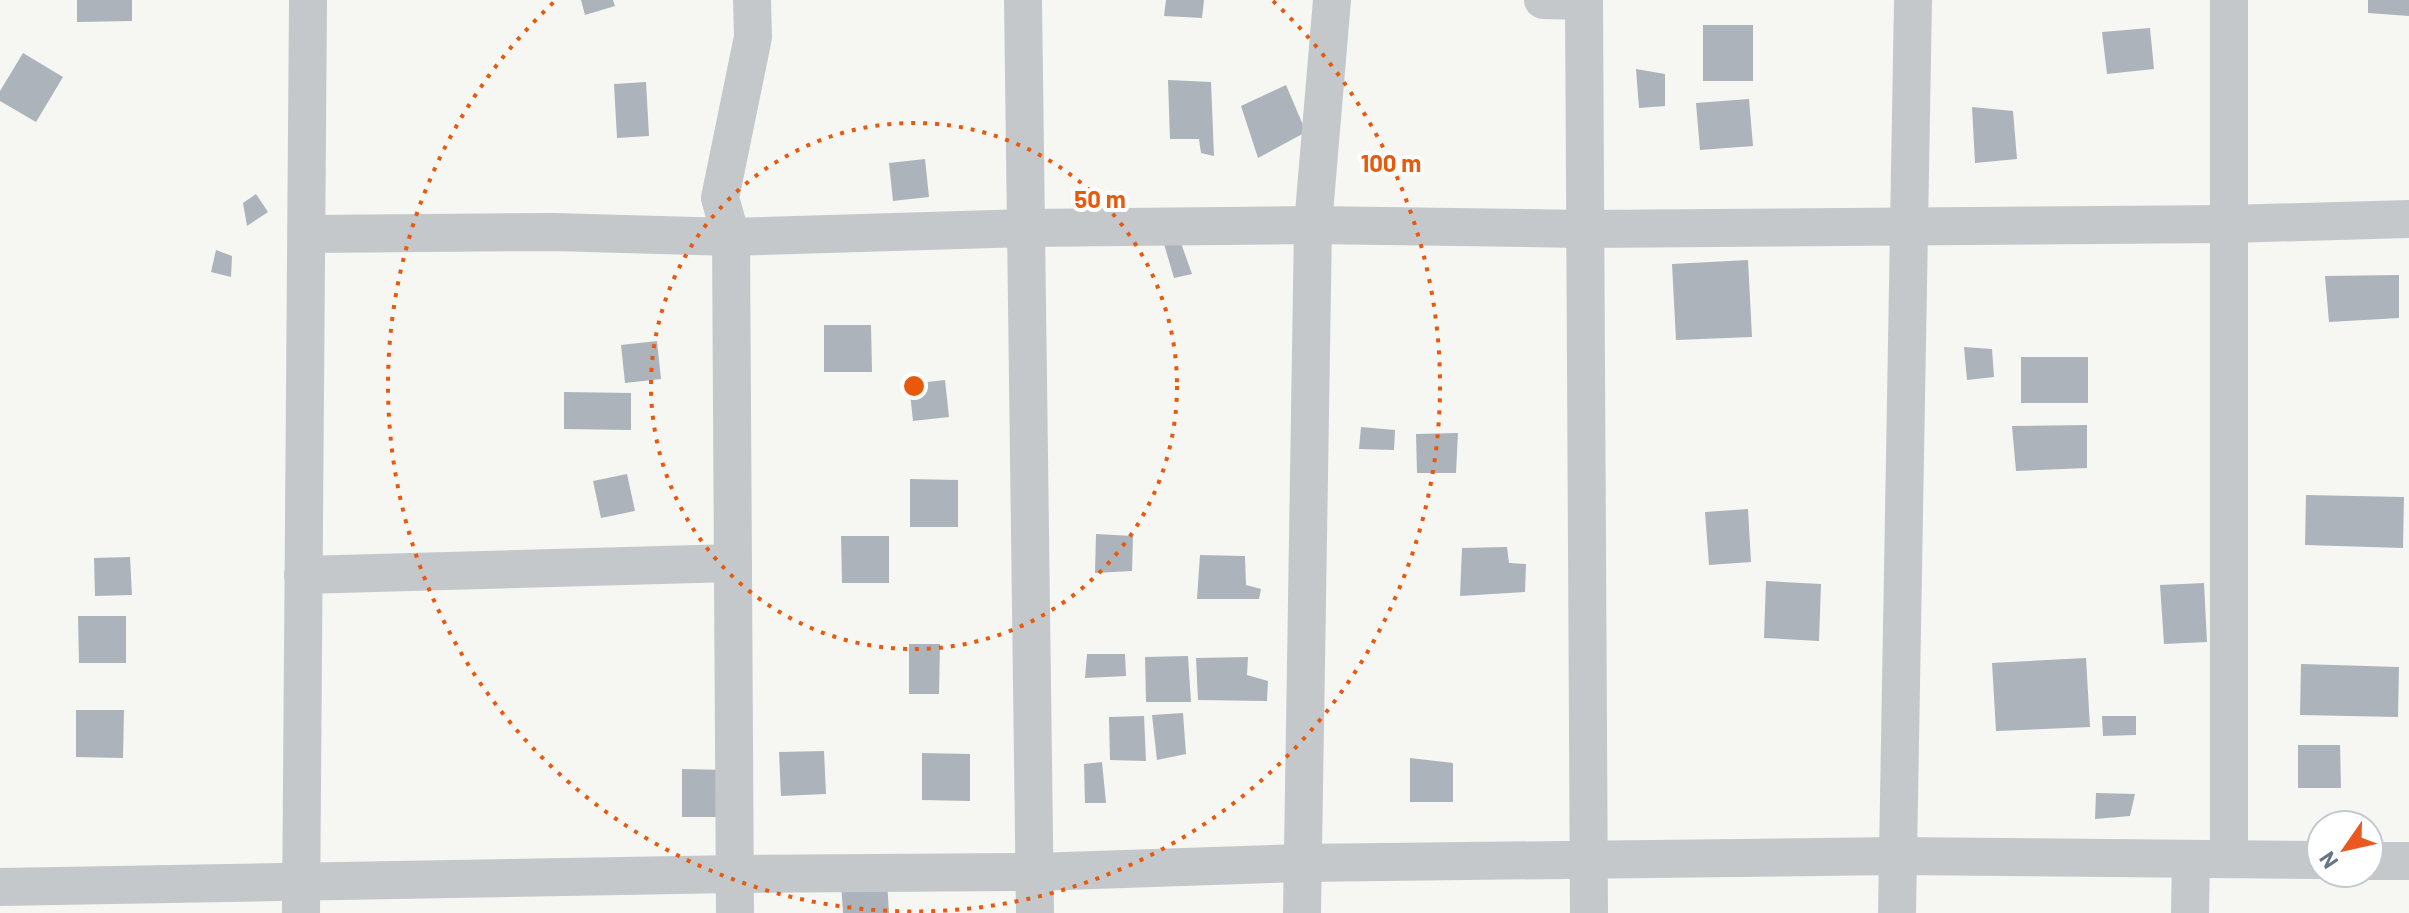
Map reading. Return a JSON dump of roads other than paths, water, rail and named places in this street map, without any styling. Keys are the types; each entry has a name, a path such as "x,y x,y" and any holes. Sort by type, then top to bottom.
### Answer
{"street":[{"path":"301,898 308,0"},
{"path":"735,913 731,237 720,198 753,37 752,0"},
{"path":"1023,0 1035,913"},
{"path":"1302,913 1313,225 1332,0"},
{"path":"1543,0 1584,0 1589,913"},
{"path":"1897,913 1913,0"},
{"path":"2229,0 2229,859"},
{"path":"308,234 553,232 731,237 1026,228 1313,225 1586,229 2229,224 2409,219"},
{"path":"303,575 733,563"},
{"path":"0,887 301,898 735,874 1035,872 1302,863 1897,856 2305,860"},
{"path":"2190,913 2191,859"},
{"path":"2385,861 2409,861"}]}
